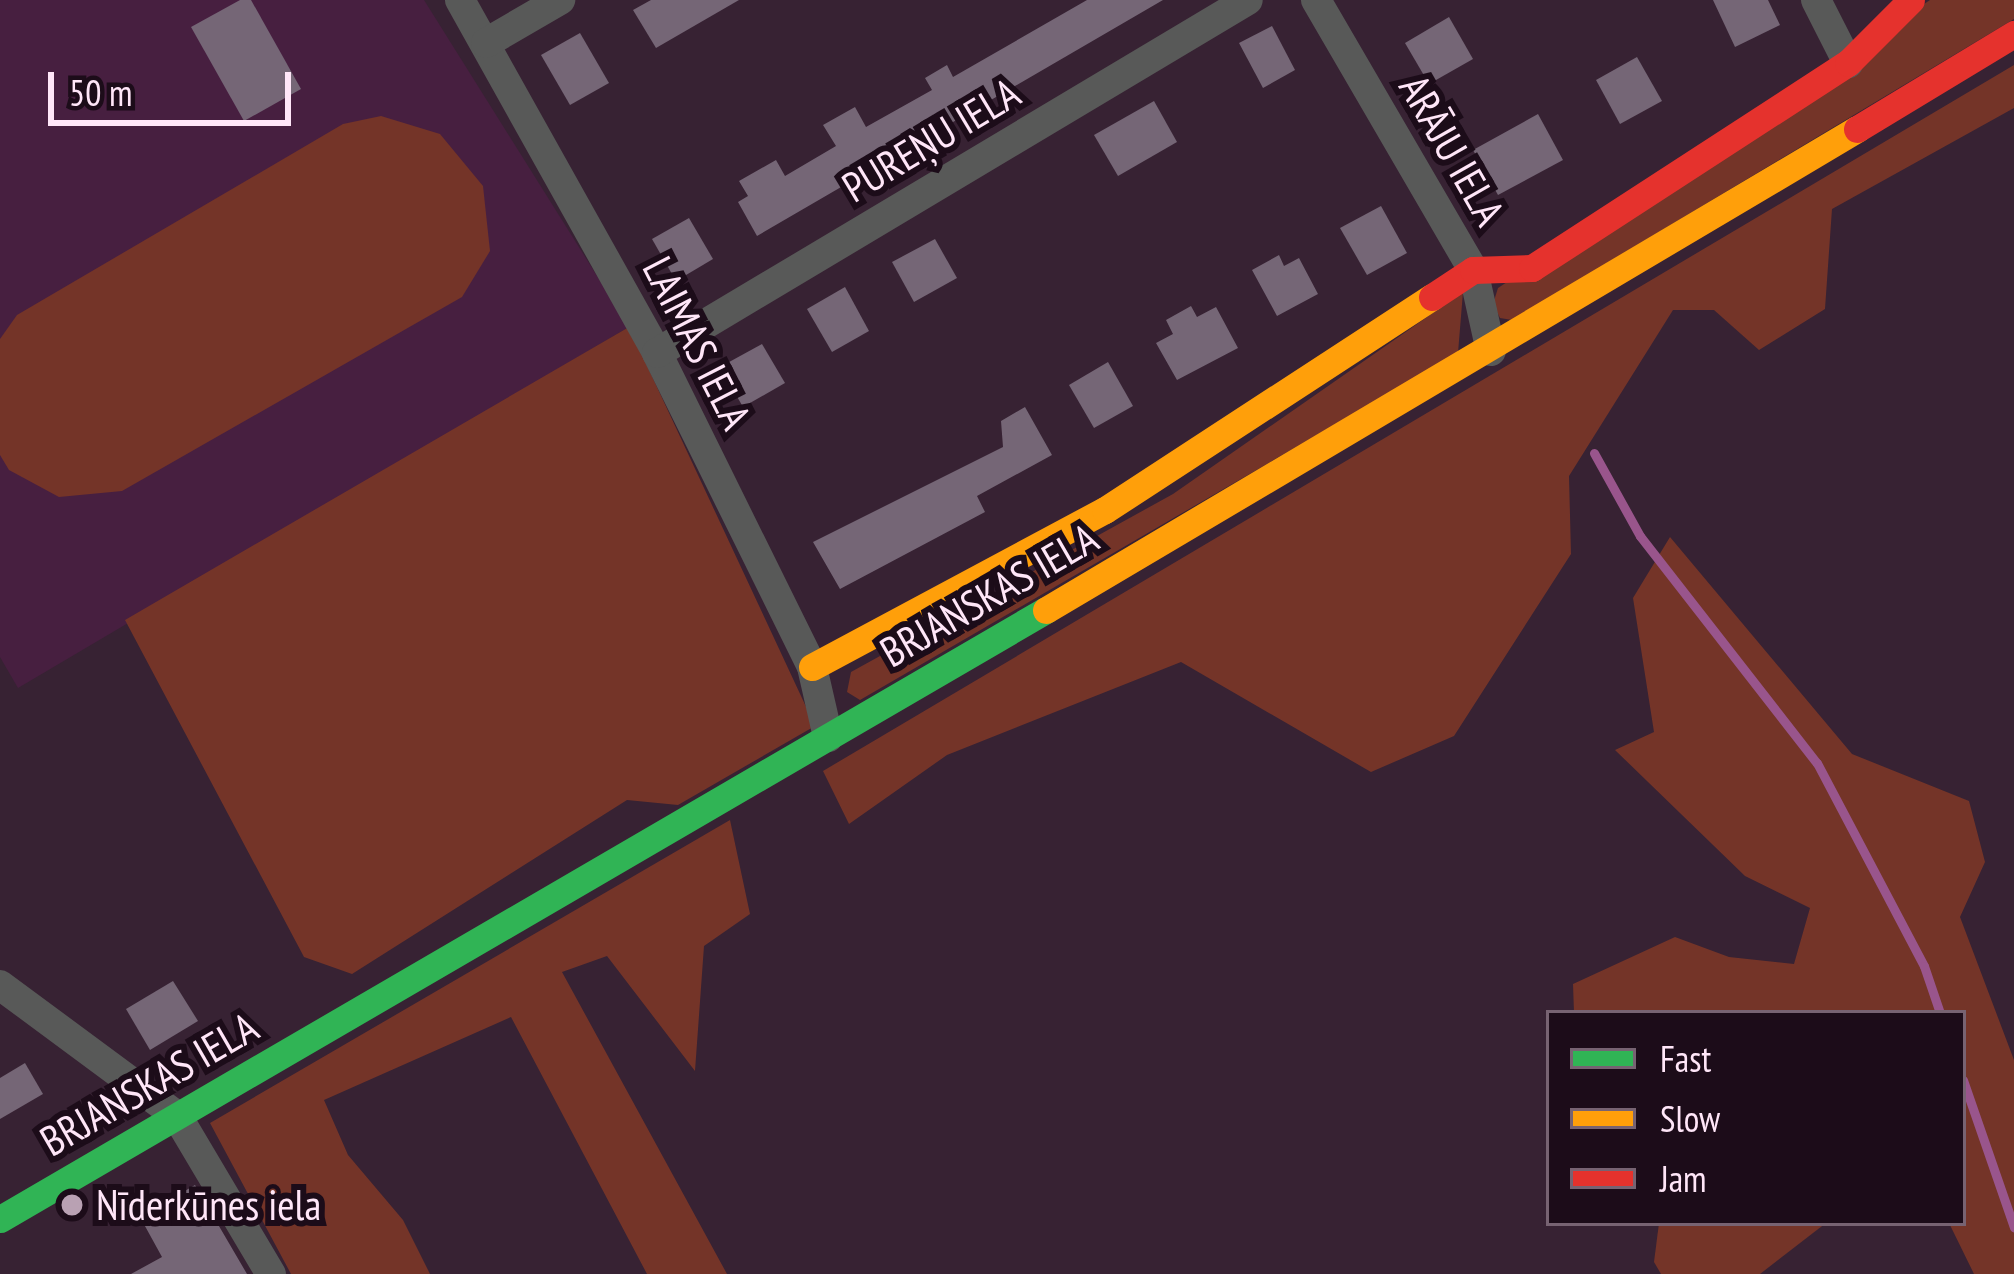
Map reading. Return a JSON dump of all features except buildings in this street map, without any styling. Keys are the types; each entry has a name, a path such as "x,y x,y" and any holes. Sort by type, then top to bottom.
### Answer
{"main road":[{"path":"812,667 1106,510 1473,269 1532,268 1848,63 1911,0"},
{"name":"BRJANSKAS IELA","path":"0,1219 1490,352 2014,34"}],"street":[{"name":"LAIMAS IELA","path":"460,0 657,352 812,667 828,737"},
{"path":"486,43 560,0"},
{"name":"PUREŅU IELA","path":"657,352 1248,0"},
{"name":"ARĀJU IELA","path":"1316,0 1473,269 1490,352"},
{"path":"1816,0 1848,63"},
{"path":"0,985 177,1116 271,1274"}],"shaded area":[{"path":"0,0 424,0 629,327 18,688 0,657"},
{"path":"1930,0 2014,0 2014,19 1512,320 1500,318 1493,304 1498,288"},
{"path":"2014,65 2014,108 1832,209 1825,309 1759,350 1714,310 1673,310 1569,476 1571,554 1454,736 1371,772 1181,662 947,755 849,824 823,771"},
{"path":"381,116 440,134 483,186 490,251 462,297 122,491 59,497 9,470 0,455 0,339 17,315 343,124"},
{"path":"1463,292 1458,353 860,700 847,692 851,672 1173,494"},
{"path":"629,327 815,726 678,805 627,800 352,974 304,957 125,620"},
{"path":"1670,537 1852,754 1969,801 1985,862 1960,917 2014,1060 2014,1274 1974,1274 1950,1226 1966,1226 1966,1010 1574,1010 1573,984 1675,937 1729,957 1794,964 1810,908 1745,876 1615,750 1654,732 1633,598"},
{"path":"730,820 750,914 704,946 695,1071 607,956 562,972 727,1274 647,1274 511,1017 324,1100 348,1155 403,1220 430,1274 291,1274 210,1123"},
{"path":"1659,1226 1822,1226 1760,1274 1661,1274 1654,1262"}],"waterway":[{"path":"1594,453 1640,536 1817,763 1924,966 1939,1010"},
{"path":"1966,1089 2014,1227"}],"traffic: fast":[{"path":"0,1219 1046,610"}],"traffic: slow":[{"path":"1046,610 1857,129"},
{"path":"812,667 1105,510 1432,297"}],"traffic: jam":[{"path":"1432,297 1473,270 1532,268 1848,63 1911,0"},
{"path":"1857,129 2014,34"}],"place":[{"name":"Nīderkūnes iela","path":"72,1205"}]}
